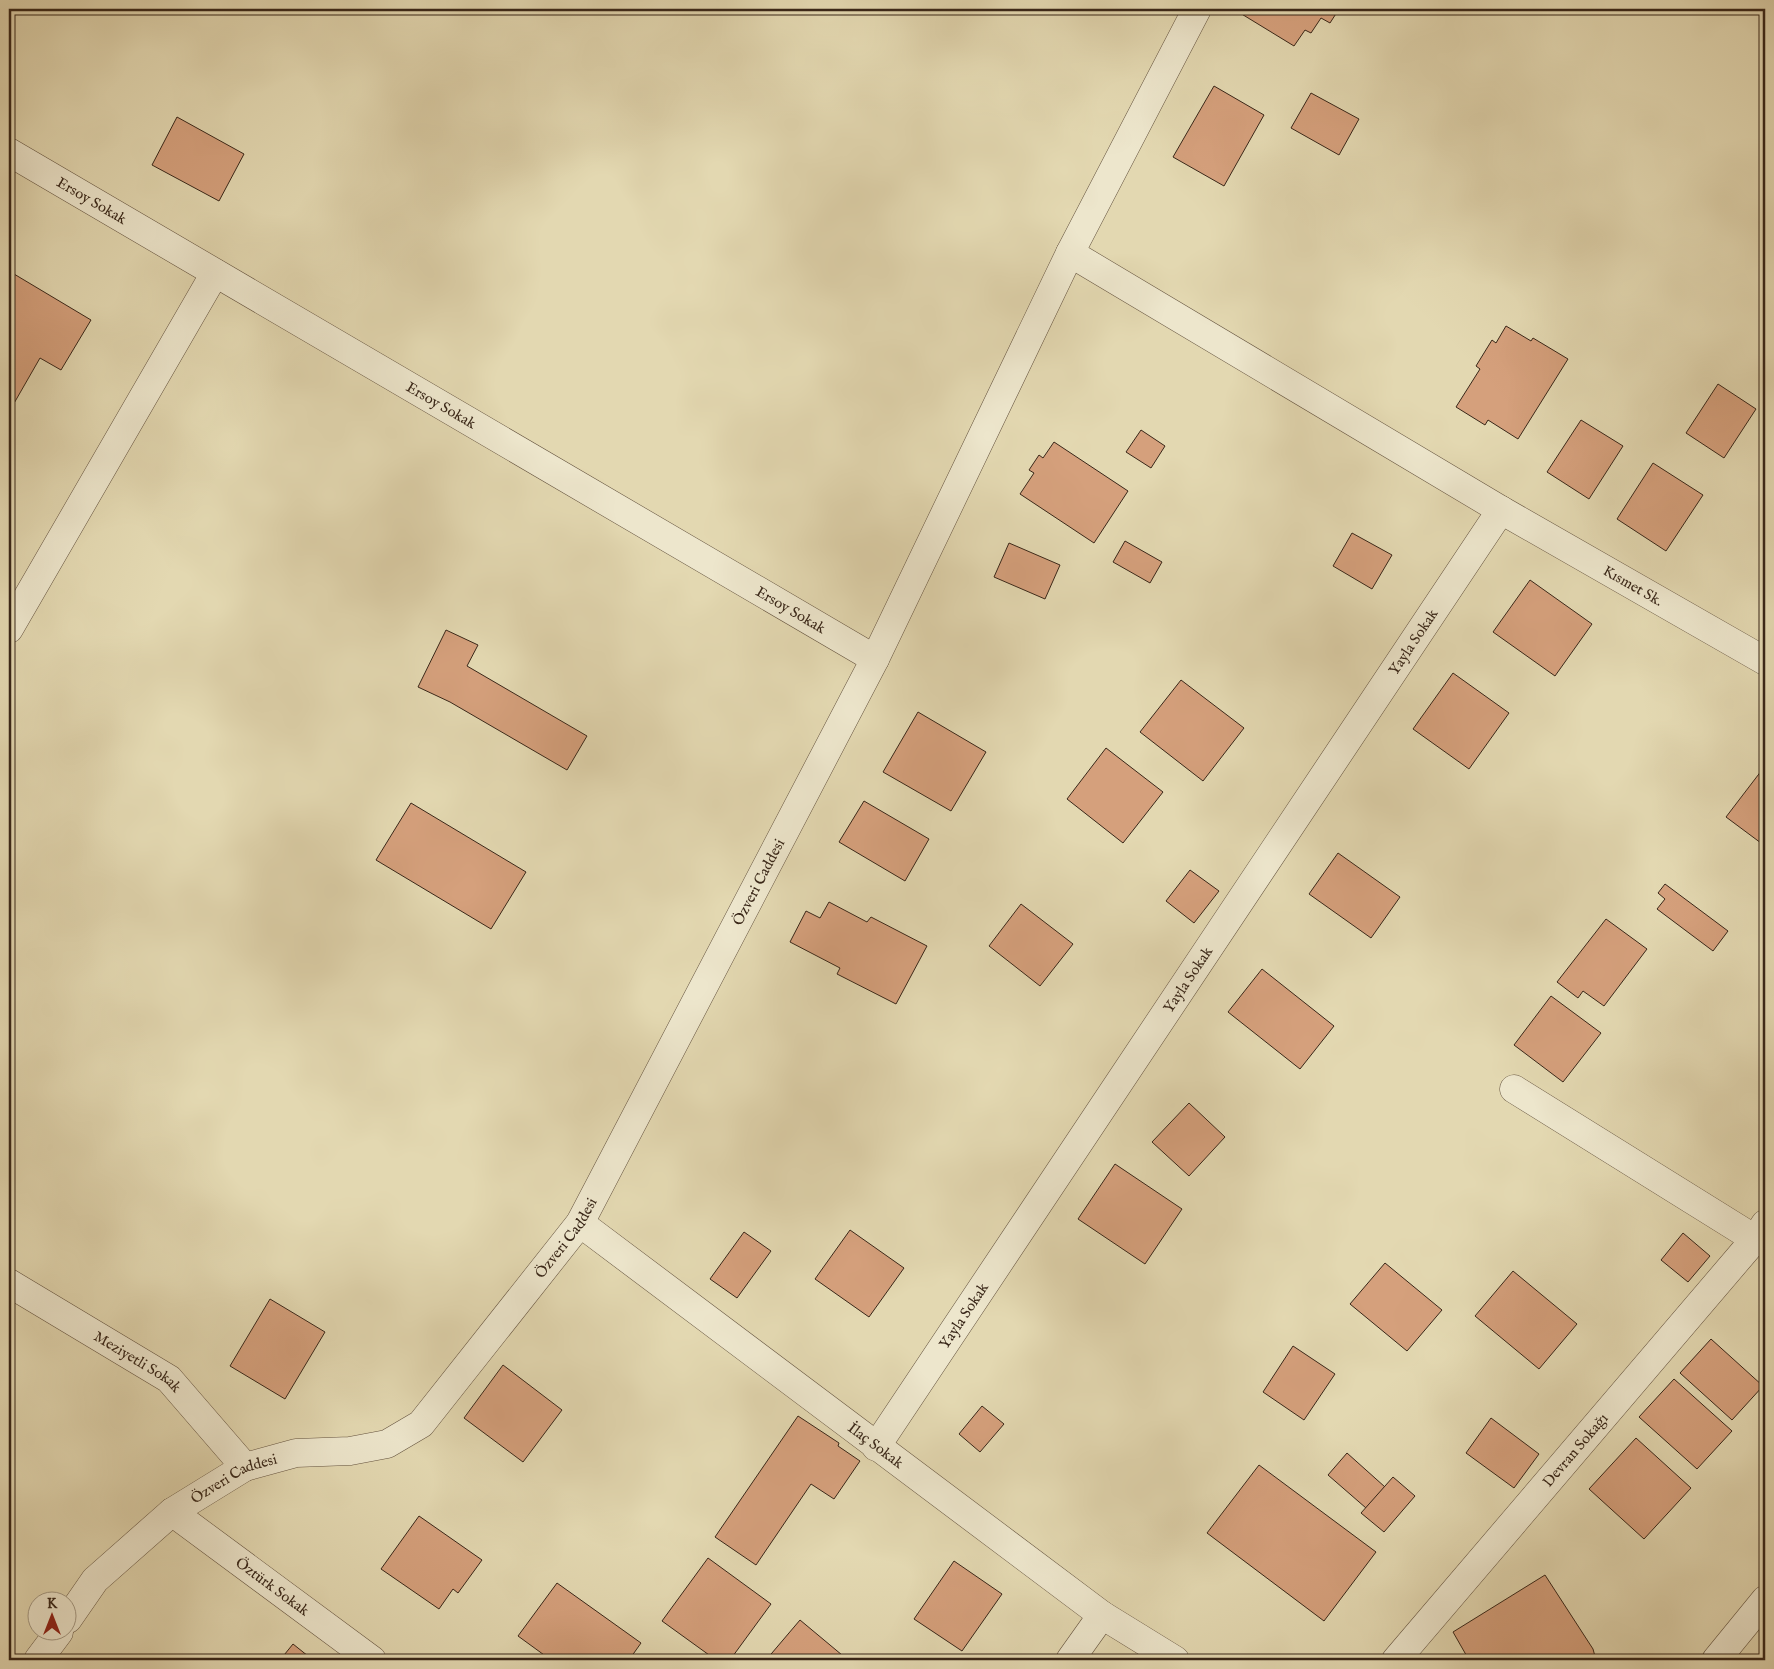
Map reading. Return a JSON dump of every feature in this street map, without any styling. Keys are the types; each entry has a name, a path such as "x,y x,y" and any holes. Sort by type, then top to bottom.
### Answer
{"street":[{"name":"Özveri Caddesi","path":"78,1605 95,1580 172,1512 245,1467 296,1453 350,1451 387,1444 421,1424 580,1223 875,659 1070,253 1197,9"},
{"name":"Ersoy Sokak","path":"9,152 875,659"},
{"name":"Kısmet Sk.","path":"1070,253 1501,510 1765,661"},
{"path":"9,629 216,273"},
{"name":"Yayla Sokak","path":"876,1447 1501,510"},
{"path":"1514,1089 1760,1232"},
{"name":"İlaç Sokak","path":"580,1223 1102,1615 1175,1660"},
{"name":"Devran Sokağı","path":"1396,1660 1760,1232"},
{"name":"Meziyetli Sokak","path":"9,1283 169,1379 245,1467"},
{"name":"Öztürk Sokak","path":"172,1512 372,1660"},
{"path":"1716,1660 1765,1600"},
{"path":"1070,1660 1102,1615"},
{"path":"38,1660 52,1642"}],"building":[{"path":"1243,9 1339,9 1330,23 1321,18 1311,33 1305,30 1294,46 1240,13"},
{"path":"1214,86 1264,115 1224,186 1173,157"},
{"path":"1311,93 1359,119 1339,155 1291,128"},
{"path":"177,117 244,154 219,201 152,165"},
{"path":"9,271 91,320 61,370 40,358 9,412"},
{"path":"1506,326 1531,341 1533,338 1568,359 1518,439 1488,420 1485,425 1456,407 1480,369 1476,366 1492,340 1496,343"},
{"path":"1718,384 1756,409 1724,458 1686,433"},
{"path":"1581,420 1623,446 1589,499 1547,472"},
{"path":"1141,430 1165,446 1151,468 1126,452"},
{"path":"1054,442 1128,491 1094,543 1020,494 1034,473 1029,470 1039,455 1043,458"},
{"path":"1653,463 1703,495 1666,551 1617,519"},
{"path":"1352,533 1392,555 1372,589 1333,566"},
{"path":"1125,541 1162,562 1150,583 1113,562"},
{"path":"1009,543 1060,565 1045,599 994,577"},
{"path":"1530,580 1592,624 1555,676 1493,632"},
{"path":"446,630 478,645 467,666 587,736 567,770 450,702 418,687"},
{"path":"1453,673 1509,713 1469,769 1413,729"},
{"path":"1181,680 1244,728 1203,781 1140,732"},
{"path":"918,712 986,752 951,811 883,772"},
{"path":"1106,748 1163,792 1123,843 1067,799"},
{"path":"1765,766 1765,846 1726,817"},
{"path":"864,801 929,839 905,881 839,842"},
{"path":"411,803 526,872 491,929 376,860"},
{"path":"1338,853 1400,897 1371,938 1309,894"},
{"path":"1190,870 1219,891 1194,923 1166,901"},
{"path":"1665,884 1728,931 1713,951 1657,909 1665,899 1658,893"},
{"path":"829,902 867,922 871,917 927,946 896,1004 837,974 840,968 790,942 806,911 820,918"},
{"path":"1021,904 1073,944 1040,986 989,946"},
{"path":"1606,919 1647,949 1604,1006 1583,991 1578,998 1557,982"},
{"path":"1262,969 1334,1026 1300,1069 1228,1012"},
{"path":"1551,996 1601,1033 1563,1082 1514,1045"},
{"path":"1189,1103 1225,1137 1189,1176 1152,1142"},
{"path":"1115,1164 1182,1209 1145,1264 1078,1219"},
{"path":"850,1230 904,1268 869,1317 815,1279"},
{"path":"744,1232 771,1251 737,1298 710,1279"},
{"path":"1683,1233 1710,1256 1688,1282 1661,1260"},
{"path":"1385,1263 1442,1310 1407,1351 1350,1304"},
{"path":"1513,1271 1577,1324 1539,1369 1475,1316"},
{"path":"270,1299 325,1332 285,1399 230,1366"},
{"path":"1711,1339 1763,1386 1732,1420 1680,1373"},
{"path":"1293,1346 1335,1374 1304,1420 1263,1392"},
{"path":"503,1365 562,1410 523,1462 464,1418"},
{"path":"1674,1379 1732,1431 1697,1469 1639,1417"},
{"path":"982,1406 1004,1424 980,1452 959,1434"},
{"path":"798,1416 839,1443 838,1446 860,1461 834,1499 811,1484 756,1565 715,1537"},
{"path":"1491,1418 1539,1454 1514,1488 1466,1453"},
{"path":"1636,1438 1691,1488 1644,1539 1589,1489"},
{"path":"1347,1453 1385,1487 1366,1508 1328,1475"},
{"path":"1259,1465 1376,1552 1324,1621 1207,1533"},
{"path":"1393,1477 1415,1496 1384,1532 1361,1513"},
{"path":"419,1516 482,1560 458,1593 453,1589 439,1609 381,1569"},
{"path":"708,1558 771,1604 730,1660 716,1660 662,1621"},
{"path":"954,1561 1002,1594 962,1651 914,1619"},
{"path":"1545,1575 1593,1649 1596,1660 1469,1660 1453,1632"},
{"path":"557,1583 641,1643 629,1660 551,1660 518,1636"},
{"path":"800,1620 848,1660 766,1660"},
{"path":"293,1644 313,1660 280,1660"}]}
